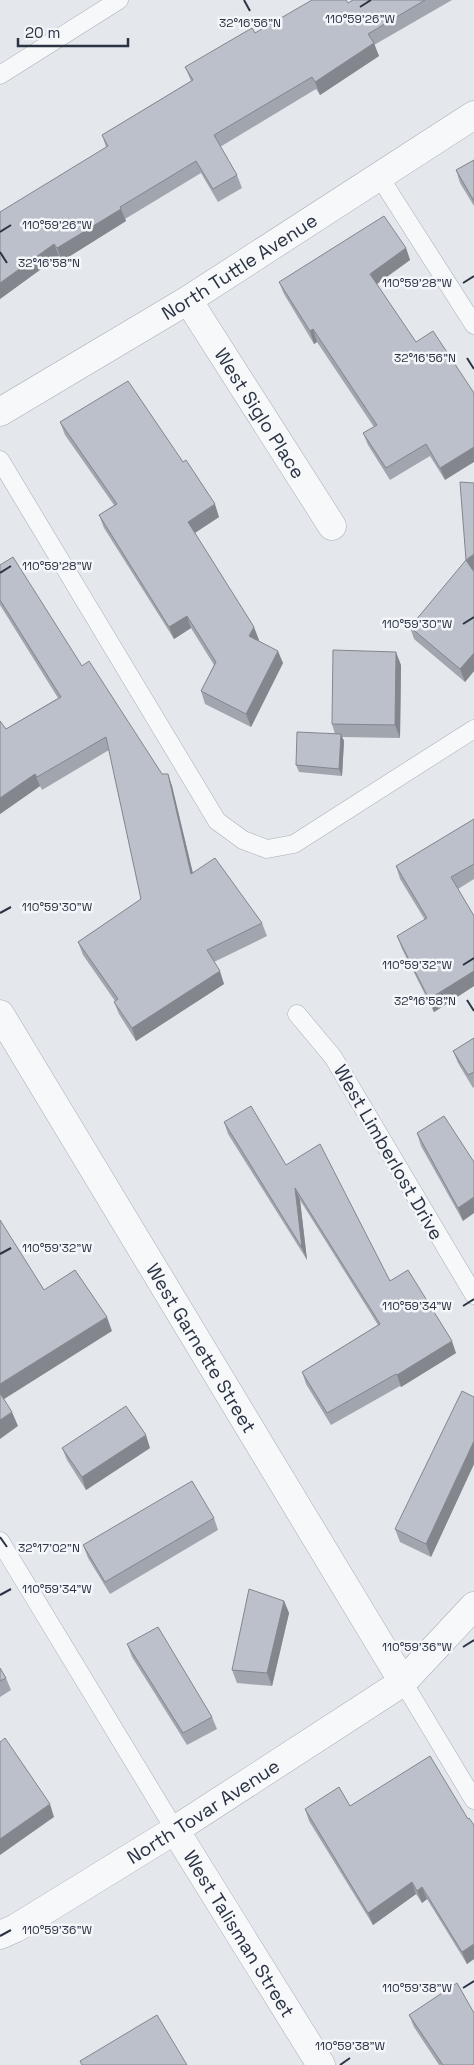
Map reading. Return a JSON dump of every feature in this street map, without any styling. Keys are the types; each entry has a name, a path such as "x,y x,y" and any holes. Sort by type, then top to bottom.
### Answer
{"street":[{"name":"North Tuttle Avenue","path":"0,412 188,300 474,115"},
{"name":"West Siglo Place","path":"188,300 332,526"},
{"name":"West Garnette Street","path":"0,1014 403,1682"},
{"name":"North Tovar Avenue","path":"0,1935 16,1928 175,1830 403,1682 474,1606"},
{"name":"West Talisman Street","path":"175,1830 320,2065"}],"lane":[{"path":"0,75 119,0"},
{"path":"379,176 474,326"},
{"path":"0,460 217,821 243,840 267,849 294,844 474,729"},
{"name":"West Limberlost Drive","path":"296,1014 333,1057 474,1295"},
{"path":"0,1541 175,1830"},
{"path":"403,1682 474,1800"}],"building":[{"path":"312,0 346,0 348,3 353,0 425,0 368,34 374,43 315,82 312,77 214,135 237,175 213,189 196,161 57,248 54,244 0,283 0,212 108,146 102,135 193,80 185,67 252,28 255,33"},
{"path":"474,160 474,201 456,170"},
{"path":"384,216 406,248 370,274 416,342 433,331 474,393 474,447 440,468 426,444 386,468 363,433 377,425 313,329 310,331 279,282"},
{"path":"128,381 183,462 186,460 215,504 188,522 254,627 249,636 278,651 246,714 201,691 216,662 187,616 169,627 99,515 117,504 60,422"},
{"path":"460,482 474,483 474,554 466,560"},
{"path":"13,557 82,666 89,661 162,774 168,774 191,874 215,858 262,923 207,950 220,971 132,1028 114,1002 118,999 78,942 141,899 106,737 37,777 35,774 0,798 0,721 6,729 61,697 0,600 0,565"},
{"path":"466,560 474,572 474,653 460,669 410,627"},
{"path":"333,650 396,652 395,725 332,724"},
{"path":"297,732 341,734 339,769 296,765"},
{"path":"474,819 474,864 451,877 474,916 474,971 429,999 397,936 427,918 396,866"},
{"path":"474,1038 474,1072 468,1075 453,1051"},
{"path":"251,1106 286,1165 320,1144 390,1281 408,1270 452,1341 397,1375 327,1413 302,1372 380,1324 295,1188 302,1248 224,1122"},
{"path":"444,1116 474,1162 474,1197 458,1208 417,1133"},
{"path":"0,1220 44,1290 75,1270 107,1317 0,1384"},
{"path":"462,1391 474,1397 474,1441 426,1544 395,1529"},
{"path":"0,1393 12,1412 0,1420"},
{"path":"126,1406 146,1435 82,1477 62,1448"},
{"path":"192,1481 214,1518 105,1582 83,1545"},
{"path":"249,1589 284,1601 267,1673 232,1670"},
{"path":"158,1627 212,1717 183,1733 127,1644"},
{"path":"0,1668 6,1678 0,1681"},
{"path":"5,1738 50,1804 0,1839 0,1742"},
{"path":"430,1756 468,1819 474,1825 474,1944 462,1952 422,1887 417,1891 412,1882 368,1913 305,1809 339,1787 350,1806"},
{"path":"457,1983 474,2013 474,2065 443,2065 409,2015"},
{"path":"157,2015 187,2065 82,2065 80,2061"}]}
